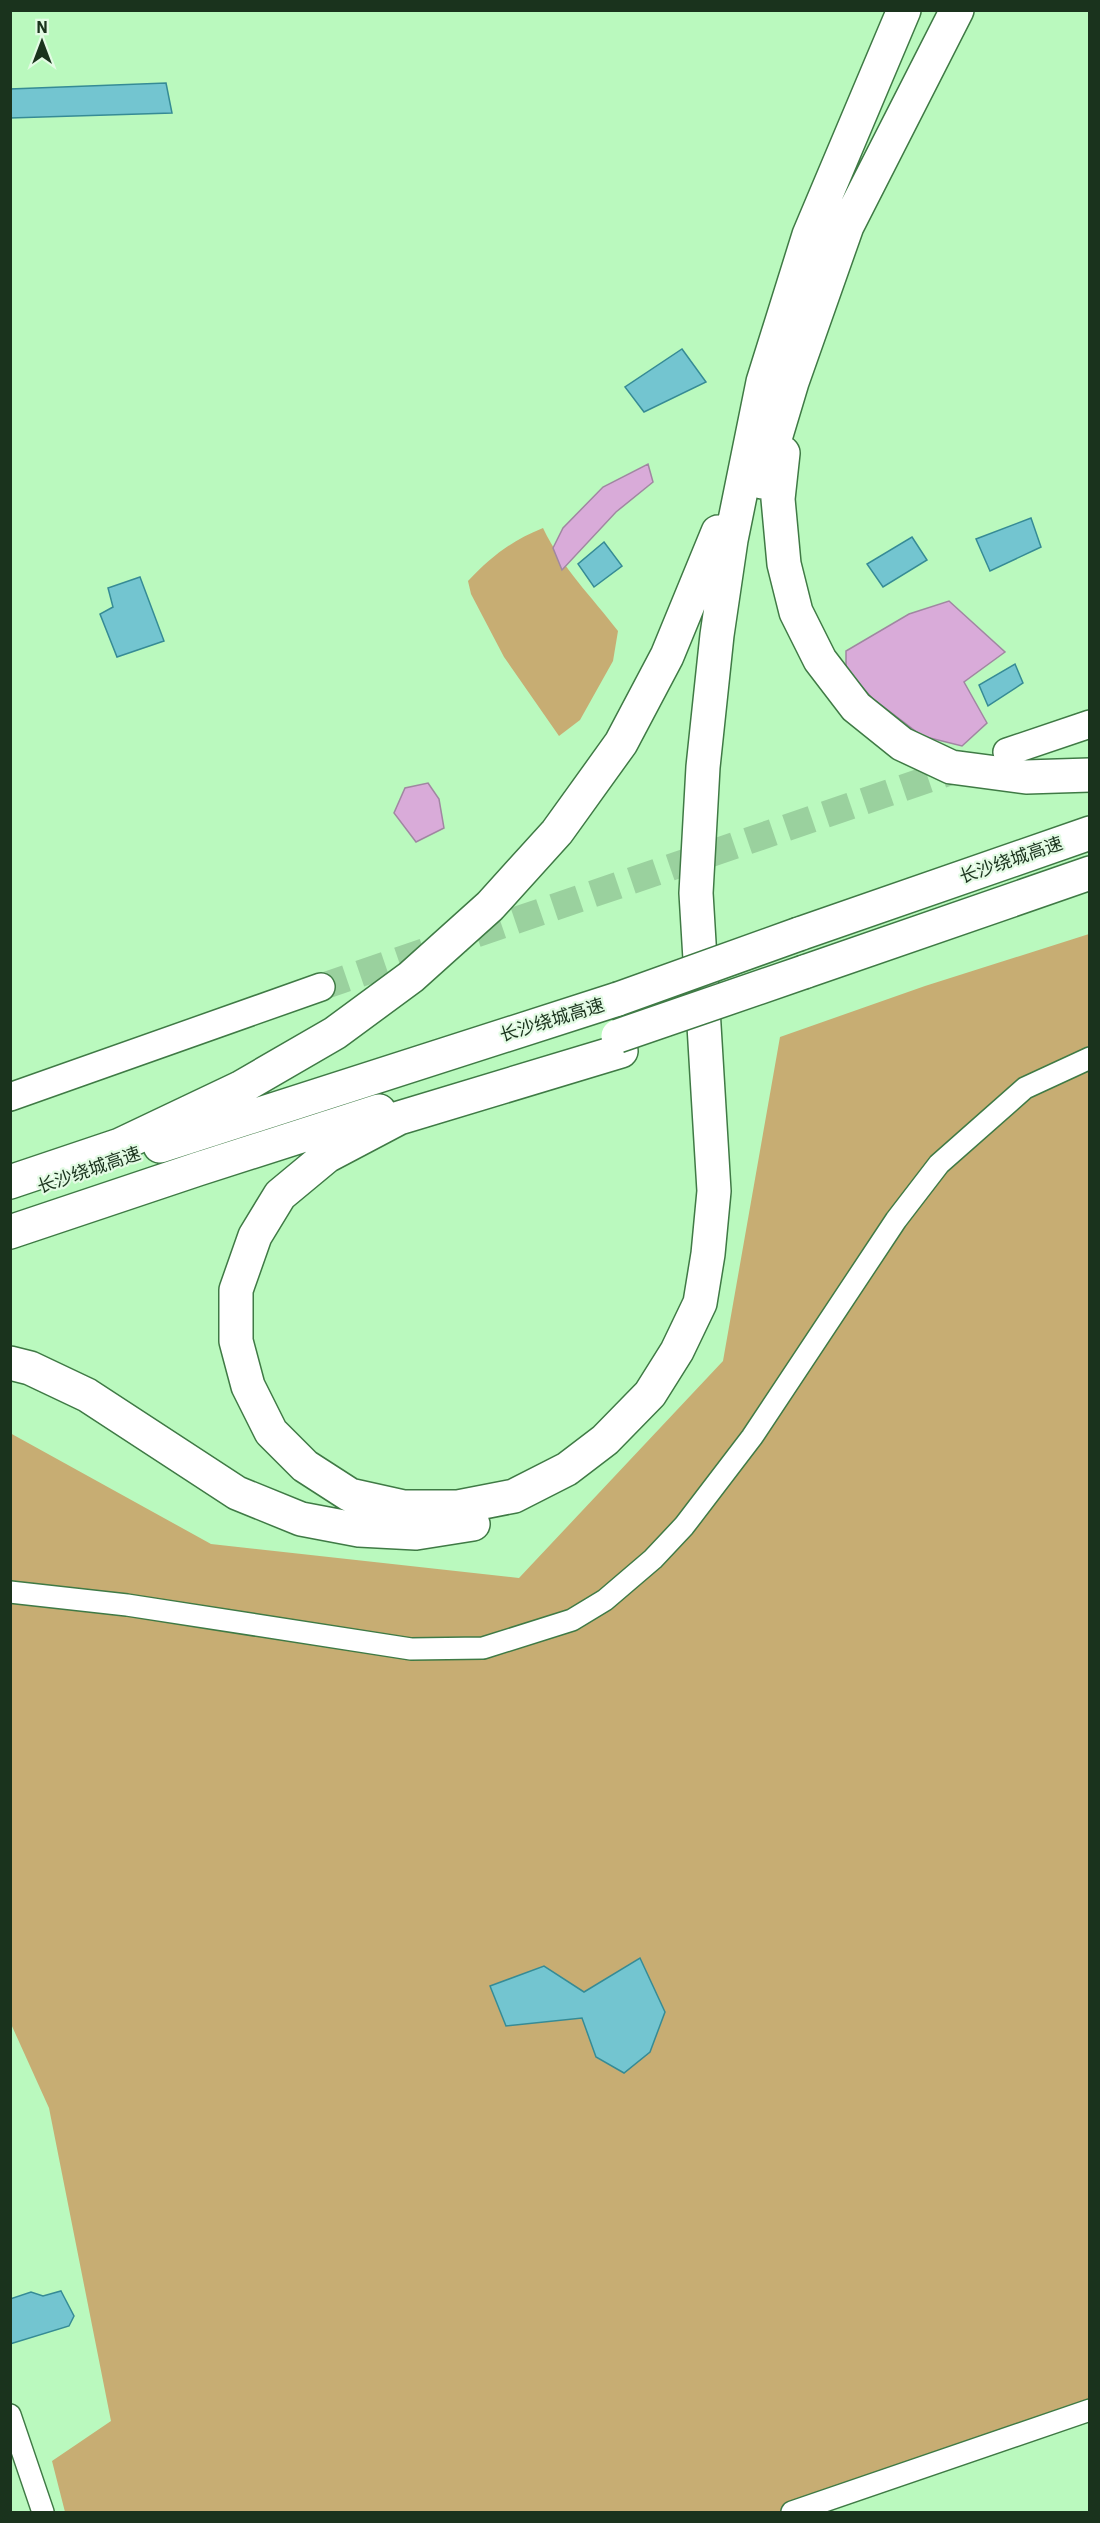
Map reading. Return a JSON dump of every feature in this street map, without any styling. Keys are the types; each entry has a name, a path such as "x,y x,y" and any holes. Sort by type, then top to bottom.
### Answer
{"highway":[{"path":"620,1044 399,1118 327,1156 280,1195 255,1236 236,1290 236,1341 248,1386 271,1432 305,1466 350,1495 404,1508 458,1508 514,1496 567,1468 604,1440 650,1394 677,1351 700,1303 708,1254 714,1191 696,893 703,767 717,634 731,540 763,382 809,235 904,10"},
{"path":"10,1363 30,1368 87,1395 237,1493 301,1519 359,1530 416,1533 485,1522 546,1500 603,1466 658,1414 695,1356 714,1309 727,1252 731,1187 715,923 718,807 728,693 743,580 762,483 792,382 847,226 957,10"},
{"path":"792,382 778,498 784,564 796,612 820,660 856,706 902,744 951,767 1026,777 1089,775"},
{"path":"10,1182 120,1145 250,1082 335,1033 411,977 490,906 557,832 621,743 668,656 711,553 757,411"},
{"name":"长沙绕城高速","path":"10,1197 245,1116 618,999 1089,833"},
{"name":"长沙绕城高速","path":"10,1232 198,1169 620,1044 805,980 1089,873"}],"street":[{"path":"1007,752 1089,724"},
{"path":"10,1097 321,987"},
{"path":"10,1592 127,1605 411,1649 483,1648 572,1620 605,1600 653,1559 684,1526 752,1437 896,1220 939,1164 1025,1088 1089,1058"},
{"path":"792,2512 1089,2410"},
{"path":"10,2415 43,2512"}],"shaded area":[{"path":"648,464 653,482 616,512 562,570 553,548 563,528 603,487"},
{"path":"543,528 568,569 618,631 613,661 580,720 559,736 504,657 471,594 468,581 502,550"},
{"path":"949,601 1005,652 964,682 987,723 962,746 922,736 872,698 846,669 846,651 909,614"},
{"path":"428,783 439,799 444,828 416,842 394,813 405,788"},
{"path":"1089,934 1089,2410 785,2512 65,2512 52,2461 111,2421 49,2108 11,2024 10,1433 211,1544 519,1578 723,1361 780,1037 925,986"}],"building":[{"path":"166,83 172,113 10,118 10,89"},
{"path":"682,349 706,382 644,412 625,387"},
{"path":"1031,518 1041,547 990,571 976,539"},
{"path":"912,537 927,560 883,587 867,564"},
{"path":"604,542 622,566 594,587 578,564"},
{"path":"140,577 164,641 117,657 100,614 113,607 108,588"},
{"path":"1015,664 1023,683 988,706 979,685"},
{"path":"640,1958 665,2012 650,2052 624,2073 596,2057 582,2018 506,2026 490,1986 544,1966 584,1992"},
{"path":"61,2291 74,2316 69,2326 10,2344 10,2299 31,2292 43,2296"}],"tunnel":[{"path":"321,987 967,766"}]}
